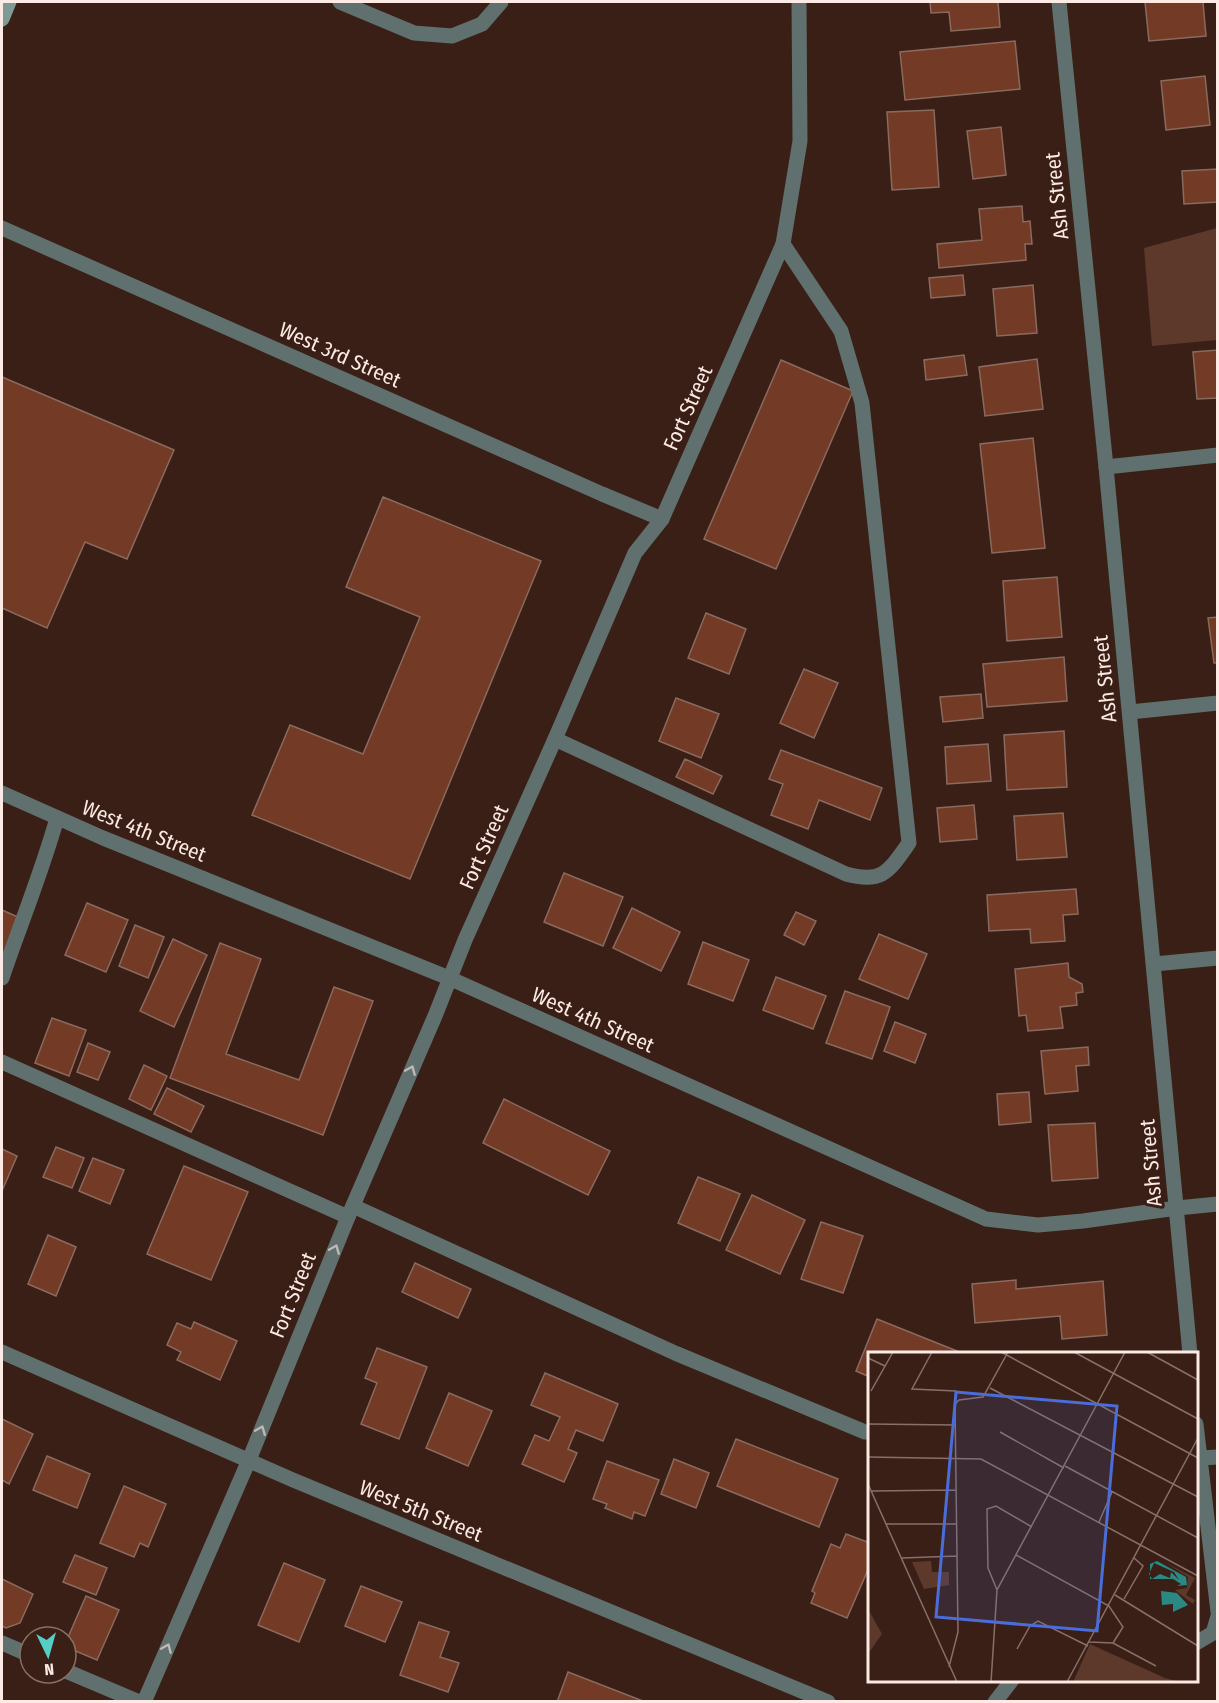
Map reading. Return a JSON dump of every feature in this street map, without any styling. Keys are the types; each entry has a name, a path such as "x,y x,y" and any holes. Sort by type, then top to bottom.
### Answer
{"street":[{"path":"2,19 9,2"},
{"path":"340,2 414,33 452,36 482,24 501,2"},
{"name":"Fort Street","path":"144,1701 249,1460 350,1211 449,978 635,554 662,519 783,244 800,141 799,2"},
{"name":"Ash Street","path":"1059,2 1130,712 1190,1352"},
{"name":"West 3rd Street","path":"2,228 662,519"},
{"path":"555,739 846,874 861,878 882,876 909,843 862,403 842,332 783,244"},
{"path":"1106,467 1218,455"},
{"path":"1130,712 1218,703"},
{"name":"West 4th Street","path":"2,793 103,838 449,978 986,1219 1038,1225 1218,1204"},
{"path":"2,978 47,853 57,818"},
{"path":"1154,964 1218,958"},
{"path":"2,1062 675,1353 865,1432"},
{"name":"West 5th Street","path":"2,1352 304,1485 828,1701"},
{"path":"1198,1435 1218,1614 1213,1633 1198,1642"},
{"path":"1200,1458 1218,1457"},
{"path":"2,1643 18,1650"},
{"path":"78,1676 139,1701"},
{"path":"995,1701 1010,1682"}],"shaded area":[{"path":"1217,228 1217,340 1152,346 1144,248"}],"building":[{"path":"930,2 998,2 1000,27 951,31 949,12 931,13"},
{"path":"1145,2 1203,2 1206,36 1149,41"},
{"path":"1015,41 1020,89 905,100 900,52"},
{"path":"1205,76 1210,125 1166,130 1161,81"},
{"path":"934,110 939,187 892,190 887,112"},
{"path":"1001,127 1006,175 973,179 967,131"},
{"path":"1218,169 1218,202 1184,204 1182,171"},
{"path":"1022,206 1023,222 1030,221 1032,244 1025,244 1026,260 939,268 937,244 982,240 979,209"},
{"path":"963,275 965,295 931,298 929,278"},
{"path":"1033,285 1037,333 997,336 993,289"},
{"path":"1218,350 1218,398 1197,399 1193,352"},
{"path":"964,355 967,375 926,380 924,360"},
{"path":"1037,359 1043,409 985,416 979,367"},
{"path":"781,360 853,391 776,569 704,539"},
{"path":"2,377 174,450 127,559 85,542 47,628 2,608"},
{"path":"1033,438 1045,548 992,553 980,444"},
{"path":"383,497 541,561 410,879 252,815 290,725 363,754 420,617 346,587"},
{"path":"1057,577 1062,637 1007,641 1003,581"},
{"path":"706,613 746,629 729,674 688,658"},
{"path":"1218,617 1218,663 1214,663 1208,618"},
{"path":"1064,657 1067,701 987,707 983,664"},
{"path":"804,669 838,683 814,738 780,723"},
{"path":"981,694 983,718 943,722 940,697"},
{"path":"676,698 719,714 701,758 659,741"},
{"path":"1064,731 1067,787 1007,790 1004,735"},
{"path":"988,744 991,781 947,784 945,747"},
{"path":"781,750 882,788 870,820 819,800 808,829 771,815 783,784 769,779"},
{"path":"685,759 722,776 713,794 676,777"},
{"path":"974,805 977,839 940,842 937,808"},
{"path":"1063,813 1067,857 1017,860 1014,816"},
{"path":"564,873 623,897 603,946 544,922"},
{"path":"1076,889 1078,914 1063,915 1065,941 1031,943 1030,929 989,931 987,895"},
{"path":"87,903 128,920 106,972 65,955"},
{"path":"632,908 680,932 661,971 613,948"},
{"path":"2,910 20,918 2,963"},
{"path":"796,912 816,921 804,945 784,935"},
{"path":"135,925 164,937 148,978 119,966"},
{"path":"879,934 927,954 908,999 859,979"},
{"path":"173,939 207,955 174,1027 140,1011"},
{"path":"703,942 749,960 733,1001 688,984"},
{"path":"220,943 261,959 226,1054 299,1080 334,987 373,1001 323,1135 170,1078"},
{"path":"1068,963 1069,977 1082,984 1083,992 1076,993 1077,1005 1060,1007 1063,1028 1028,1031 1026,1015 1019,1016 1015,969"},
{"path":"776,977 826,996 813,1029 763,1010"},
{"path":"845,991 890,1007 872,1059 826,1043"},
{"path":"52,1018 86,1030 69,1076 35,1063"},
{"path":"895,1022 926,1034 915,1063 884,1051"},
{"path":"88,1043 110,1052 98,1080 77,1072"},
{"path":"1088,1047 1089,1065 1076,1066 1078,1091 1045,1094 1041,1051"},
{"path":"144,1065 167,1076 151,1110 129,1099"},
{"path":"167,1088 204,1106 191,1132 154,1114"},
{"path":"1029,1092 1031,1122 999,1125 997,1094"},
{"path":"504,1099 610,1151 588,1195 483,1143"},
{"path":"1095,1123 1098,1178 1052,1181 1048,1125"},
{"path":"56,1147 84,1158 72,1188 43,1177"},
{"path":"2,1149 17,1156 2,1191"},
{"path":"93,1158 124,1170 110,1204 79,1191"},
{"path":"184,1166 248,1192 211,1280 147,1254"},
{"path":"698,1177 740,1194 720,1241 678,1223"},
{"path":"752,1195 805,1220 780,1274 726,1250"},
{"path":"821,1222 863,1236 843,1293 801,1279"},
{"path":"48,1235 76,1247 56,1296 28,1284"},
{"path":"415,1263 471,1289 458,1318 402,1292"},
{"path":"1016,1280 1016,1289 1103,1281 1107,1335 1062,1339 1060,1316 975,1323 972,1284"},
{"path":"877,1319 957,1351 868,1352 868,1376 856,1371"},
{"path":"194,1322 237,1341 220,1380 177,1360 181,1352 167,1345 177,1323 191,1329"},
{"path":"377,1348 427,1367 399,1439 361,1424 377,1383 365,1378"},
{"path":"545,1373 618,1404 603,1441 576,1430 568,1449 577,1453 564,1482 522,1464 535,1435 549,1441 560,1417 531,1405"},
{"path":"449,1393 492,1411 468,1466 426,1448"},
{"path":"2,1419 33,1434 9,1484 2,1480"},
{"path":"736,1439 838,1479 819,1527 717,1486"},
{"path":"47,1456 90,1474 77,1508 33,1490"},
{"path":"674,1459 709,1473 696,1508 661,1494"},
{"path":"607,1461 659,1480 645,1516 634,1512 632,1519 605,1508 607,1504 593,1499"},
{"path":"124,1486 166,1504 148,1547 140,1543 134,1557 100,1543"},
{"path":"846,1534 868,1542 868,1570 847,1618 811,1603 815,1593 812,1591 831,1544 840,1548"},
{"path":"75,1555 107,1568 96,1595 63,1582"},
{"path":"284,1563 325,1580 299,1642 258,1625"},
{"path":"2,1579 33,1594 20,1623 6,1628 2,1626"},
{"path":"361,1586 402,1602 385,1642 345,1626"},
{"path":"86,1596 119,1610 97,1660 78,1652 78,1625 73,1625"},
{"path":"419,1622 449,1632 440,1657 459,1663 448,1692 400,1675"},
{"path":"568,1672 643,1701 643,1702 557,1702"}]}
